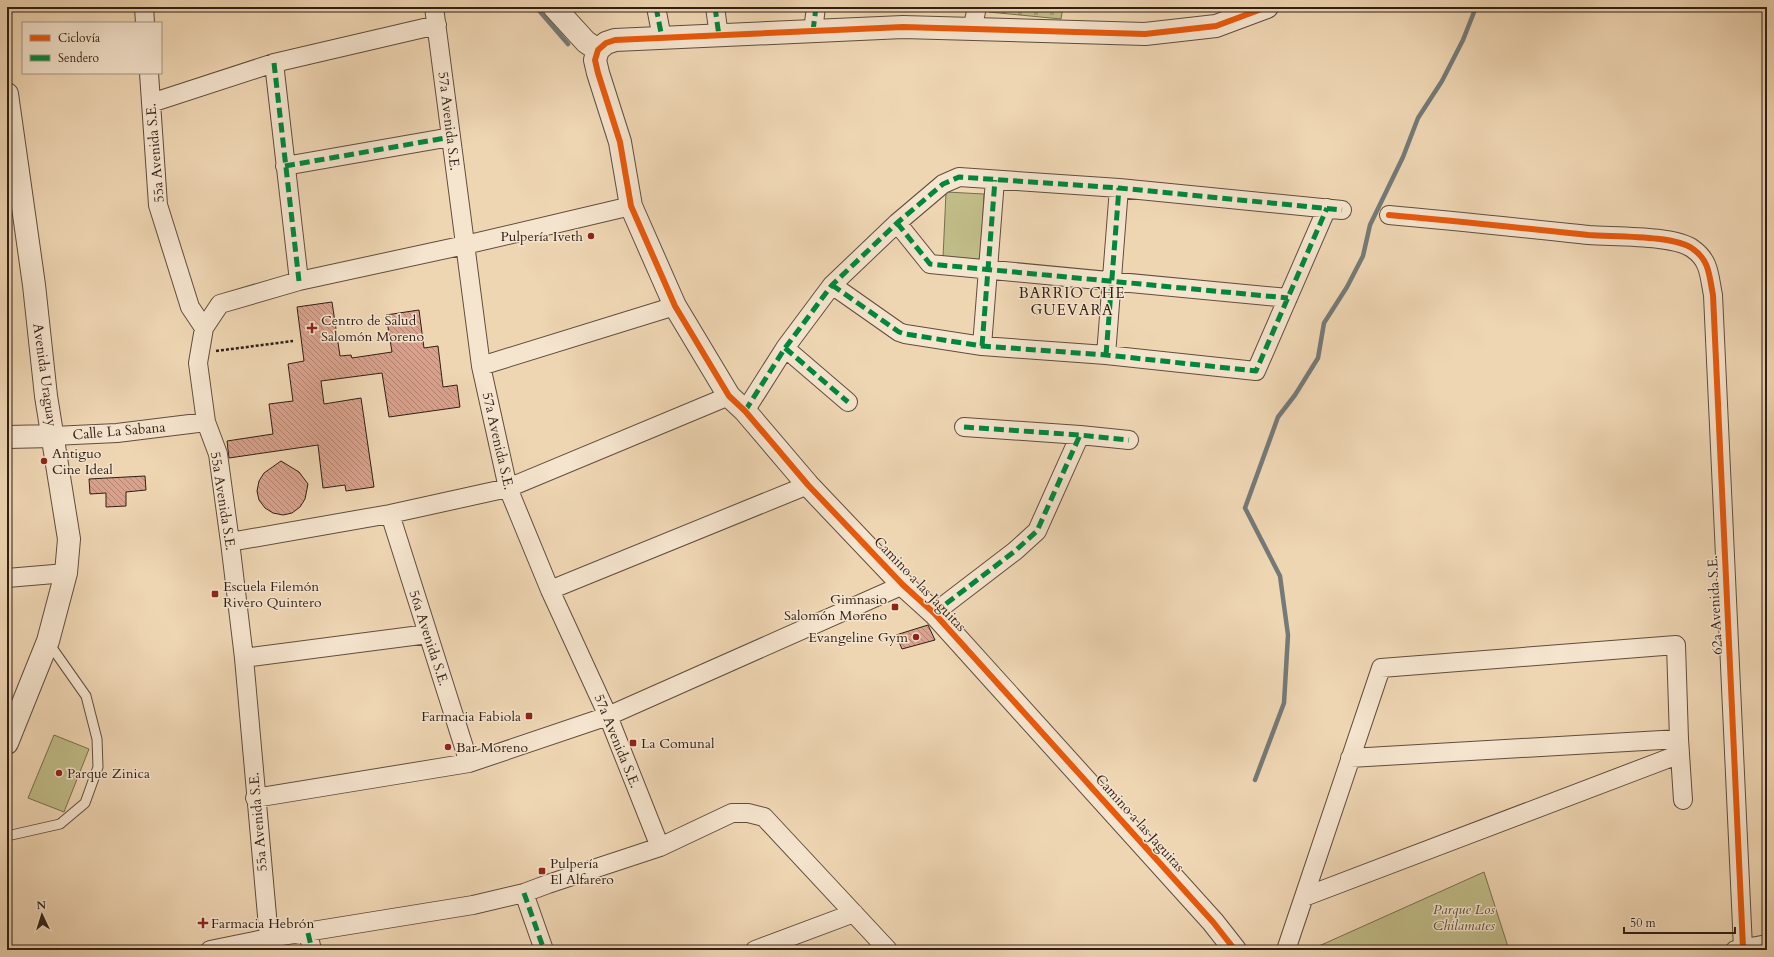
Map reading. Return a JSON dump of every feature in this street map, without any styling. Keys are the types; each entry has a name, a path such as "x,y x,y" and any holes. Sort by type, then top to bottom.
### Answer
{"street":[{"path":"144,7 145,22"},
{"name":"57a Avenida S.E.","path":"434,7 481,366 508,488 550,590 608,716 660,847"},
{"path":"554,7 586,42 598,50 615,40 903,27 1144,34 1216,26 1258,9"},
{"path":"656,7 662,38"},
{"path":"715,7 719,36"},
{"path":"813,31 816,7"},
{"path":"972,30 977,7"},
{"path":"151,103 274,64 437,25"},
{"name":"Camino a las Jaguitas","path":"598,50 595,60 596,67 620,142 631,206 675,306 729,396 745,411 808,485 903,585 934,612 1213,922 1235,950"},
{"path":"274,64 299,282"},
{"name":"55a Avenida S.E.","path":"149,74 158,205 190,307 204,328 198,363 206,422 218,454 230,542 244,658 255,798 269,938"},
{"name":"Avenida Uraguay","path":"7,94 34,285 46,396 70,539 66,573 48,641 12,720 7,743"},
{"path":"286,166 451,137"},
{"path":"745,411 785,348 832,285 897,223 943,184 959,177 1120,188 1335,209 1288,298 1256,371 1106,355 982,346 905,334 899,332 832,285"},
{"path":"982,346 995,180"},
{"path":"1106,355 1120,188"},
{"path":"204,328 220,304 299,282 631,206"},
{"name":"62a Avenida S.E.","path":"1389,215 1583,234 1666,240 1682,243 1693,249 1706,261 1713,295 1739,949"},
{"path":"897,223 930,264 1288,298"},
{"path":"481,366 675,306"},
{"path":"785,348 848,402"},
{"path":"230,542 390,514 508,488 729,396"},
{"name":"Calle La Sabana","path":"7,437 117,433 206,422"},
{"path":"964,427 1129,440"},
{"path":"934,612 1015,551 1037,530 1080,435"},
{"path":"550,590 808,485"},
{"name":"56a Avenida S.E.","path":"390,514 469,763"},
{"path":"7,578 66,573"},
{"path":"255,798 469,763 608,716 903,585"},
{"path":"244,658 428,634"},
{"path":"1286,950 1381,668 1676,645 1679,746 1683,800"},
{"path":"1350,758 1679,746"},
{"path":"1304,897 1679,746"},
{"path":"210,950 269,938 310,941 524,893 660,847 732,813 748,813 764,817 888,950"},
{"path":"524,893 544,950"},
{"path":"755,950 854,913"},
{"path":"1739,949 1767,944"}],"lane":[{"path":"7,836 60,824 84,803 98,767 97,739 86,696 48,641"}],"path":[{"path":"199,353 293,341"}],"green space":[{"path":"990,7 1063,7 1061,19 989,12"},
{"path":"946,192 984,194 981,260 943,258"},
{"name":"Parque Zinica","path":"54,735 89,749 64,812 28,798"},
{"name":"Parque Los Chilamates","path":"1484,872 1509,950 1310,950"}],"building":[{"path":"332,302 340,356 351,355 352,358 392,352 386,315 419,310 424,348 438,346 443,387 457,385 460,407 389,417 382,373 321,381 324,404 361,398 374,487 346,491 345,485 323,488 318,445 229,458 227,441 273,434 269,404 293,401 288,364 304,361 297,307"},
{"path":"281,461 299,472 308,484 305,499 300,507 292,513 283,515 273,513 265,508 259,500 257,491 259,481 264,473"},
{"path":"145,476 146,490 126,492 126,506 106,507 106,493 90,494 89,479"},
{"name":"Evangeline Gym","path":"928,625 935,640 902,649 896,635"}],"waterway":[{"path":"536,7 568,44"},
{"path":"1255,780 1284,703 1288,635 1280,576 1245,508 1278,417 1295,395 1318,358 1324,323 1347,287 1363,256 1370,225 1403,157 1418,118 1442,81 1463,40 1476,7"}],"marked path":[{"path":"656,7 662,38"},
{"path":"715,7 719,36"},
{"path":"813,31 816,7"},
{"path":"274,63 299,281"},
{"path":"285,166 451,137"},
{"path":"745,411 785,348 832,285 897,223 943,184 959,177 1119,188 1342,210"},
{"path":"982,346 995,180"},
{"path":"1106,355 1119,188"},
{"path":"832,285 899,332 905,334 982,346 1106,355 1256,371 1327,208"},
{"path":"897,223 930,264 1288,298"},
{"path":"785,348 848,402"},
{"path":"964,427 1129,440"},
{"path":"934,613 1015,551 1037,531 1080,435"},
{"path":"524,893 544,950"},
{"path":"308,933 312,950"}],"cycle path":[{"path":"1235,950 1213,922 934,613 903,585 808,485 745,411 729,396 675,306 631,206 620,142 595,60 598,50 606,43 615,40 903,27 1145,34 1216,26 1267,7"},
{"path":"1389,215 1589,235 1673,241 1684,244 1693,249 1699,254 1706,264 1713,295 1743,948"}],"place":[{"name":"Pulpería Iveth","path":"591,236"},
{"name":"Centro de Salud Salomón Moreno","path":"312,328"},
{"name":"Antiguo Cine Ideal","path":"44,461"},
{"name":"Escuela Filemón Rivero Quintero","path":"215,594"},
{"name":"Gimnasio Salomón Moreno","path":"895,607"},
{"name":"Evangeline Gym","path":"916,637"},
{"name":"Farmacia Fabiola","path":"529,716"},
{"name":"La Comunal","path":"633,743"},
{"name":"Bar Moreno","path":"448,747"},
{"name":"Parque Zinica","path":"59,773"},
{"name":"Pulpería El Alfarero","path":"542,871"},
{"name":"Farmacia Hebrón","path":"203,923"}],"district":[{"name":"BARRIO CHE GUEVARA","path":"1072,302"}]}
